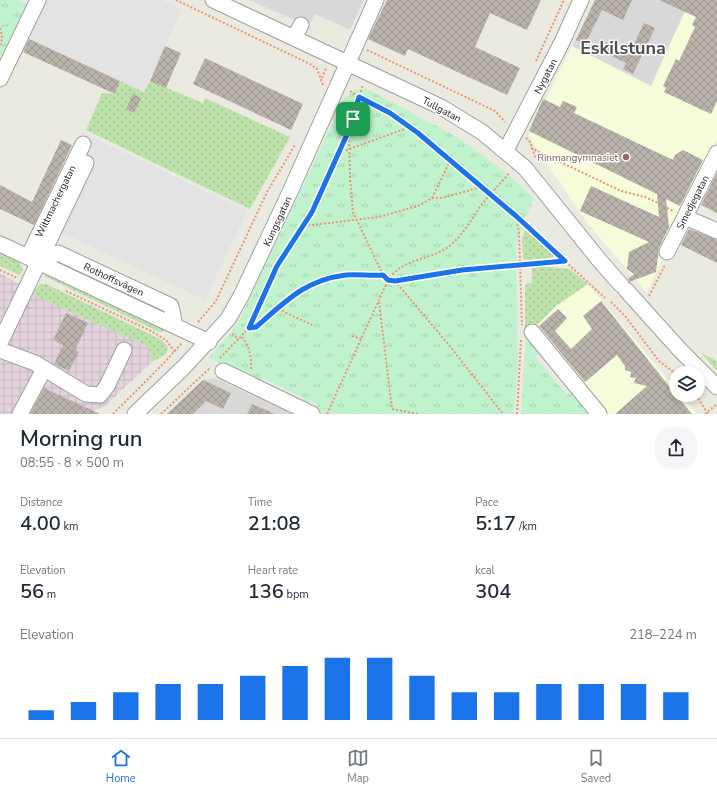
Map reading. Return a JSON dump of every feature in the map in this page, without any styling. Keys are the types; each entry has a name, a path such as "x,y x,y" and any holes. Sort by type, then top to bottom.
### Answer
{"street":[{"path":"0,79 38,0"},
{"name":"Tullgatan","path":"213,0 441,107 482,132 506,150 526,168 600,261 680,350 717,387"},
{"name":"Kungsgatan","path":"135,414 209,342 228,319 241,296 300,170 376,0"},
{"name":"Nygatan","path":"506,150 562,42 581,0"},
{"path":"294,38 301,25"},
{"name":"Wittmachergatan","path":"33,260 83,144"},
{"name":"Smedjegatan","path":"667,252 717,153"},
{"name":"Wittmachergatan","path":"33,260 86,163"},
{"path":"685,217 717,232"},
{"name":"Rothoffsvägen","path":"0,244 209,342"},
{"path":"0,343 29,283 33,260"},
{"path":"525,333 599,414"},
{"path":"0,350 35,363 86,394 100,395 107,386 124,350"},
{"name":"Tullgatan","path":"680,350 692,366"},
{"path":"218,366 248,383 312,414"},
{"path":"20,414 44,369"},
{"name":"Tullgatan","path":"705,384 717,400"}],"path":[{"path":"176,0 316,67 323,81 322,90"},
{"path":"0,28 0,49"},
{"path":"367,50 495,111 516,132 529,140 531,148 621,191 645,197 658,203"},
{"path":"161,414 218,366 249,328 277,266 304,226 349,130 359,97 390,113 410,127 516,216 605,298"},
{"path":"337,153 410,127"},
{"path":"349,130 351,198 353,212 383,275 388,280 395,281 462,270 565,261"},
{"path":"113,414 175,352 216,301 267,192 296,144"},
{"path":"432,198 450,161"},
{"path":"304,226 357,220 413,208 432,198 442,198 481,187"},
{"path":"327,414 378,300 388,280 396,269 437,254 453,243 491,195"},
{"path":"516,216 519,233 525,333 517,414"},
{"path":"648,297 665,264 667,252"},
{"path":"0,270 29,283"},
{"path":"249,328 256,327 299,291 318,281 347,275 383,275"},
{"path":"395,281 449,345 503,414"},
{"path":"64,290 149,330 166,340 175,352"},
{"path":"378,300 392,409 418,414"},
{"path":"611,302 625,316 659,361 669,369"},
{"path":"280,307 284,312 312,325"},
{"path":"242,336 248,344 251,359 251,376 248,383"},
{"path":"352,336 361,339"},
{"path":"700,402 707,413 717,404"}],"shaded area":[{"path":"43,0 163,0 182,9 144,92 26,38"},
{"path":"249,0 364,0 350,30 315,14 309,26"},
{"path":"595,0 690,0 651,86 572,46"},
{"name":"Rinmangymnasiet","path":"690,0 717,0 717,140 647,293 588,224 528,136 572,46 651,86"},
{"path":"83,133 247,211 205,300 41,223"},
{"path":"0,273 33,292 37,297 147,346 152,362 104,407 93,411 91,414 0,414"},
{"path":"588,284 669,381 669,402 687,402 697,414 598,414 534,328 556,306"},
{"path":"214,378 294,414 167,414 203,380"}],"green space":[{"path":"0,0 17,0 29,5 0,66"},
{"path":"120,81 144,92 150,81 203,103 205,98 290,137 250,209 86,130 102,93 115,94"},
{"path":"365,88 457,137 504,171 534,198 516,242 518,364 514,414 324,414 315,410 318,404 310,401 308,406 302,404 304,398 262,378 259,383 209,358 237,325 344,99 351,91"},
{"path":"525,230 554,255 551,258 525,260 523,258 522,238"},
{"path":"0,250 18,260 23,269 20,275 0,266"},
{"path":"539,266 570,269 588,284 556,306 534,328 525,330 525,286 527,283 532,283 532,268"},
{"path":"45,272 164,330 159,332 44,276"},
{"path":"40,284 46,284 162,340 168,347 166,354 152,362 147,346 37,297 33,292"},
{"path":"526,334 540,352 535,357 567,395 574,389 591,414 521,414"},
{"path":"701,353 717,361 717,371"}],"building":[{"path":"387,0 541,0 527,30 490,13 475,47 520,68 507,95 408,49 405,56 368,39"},
{"path":"595,0 632,0 623,20 602,10 585,44 576,40"},
{"path":"659,0 717,0 717,101 711,114 664,92 666,88 663,86 676,59 679,61 695,27 692,25 696,17"},
{"path":"644,23 655,28 633,74 623,69 626,63 601,51 606,42 629,54"},
{"path":"29,39 120,81 115,94 23,52"},
{"path":"165,46 181,53 166,88 150,81"},
{"path":"205,58 303,104 291,130 193,84"},
{"path":"133,94 141,98 134,113 126,109"},
{"path":"543,99 560,107 563,101 577,107 574,113 673,160 675,155 683,150 703,160 680,206 666,199 669,227 659,248 656,272 629,282 628,279 634,274 627,269 629,252 649,242 580,211 591,186 659,217 657,194 529,131"},
{"path":"61,140 72,145 34,225 0,209 0,185 32,202"},
{"path":"717,173 717,213 701,205"},
{"path":"689,229 717,240 717,263 681,245"},
{"path":"601,301 669,386 669,402 682,402 692,414 615,414 647,386 634,383 636,378 630,377 631,372 625,370 625,366 617,355 585,382 539,326 558,309 567,318 555,331 571,349 592,329 583,316"},
{"path":"66,313 88,323 75,350 79,352 69,371 54,364 63,345 53,340"},
{"path":"203,380 231,393 223,409 206,401 193,414 167,414"},
{"path":"44,388 100,414 30,414"},
{"path":"252,404 275,414 247,414"}],"place":[{"name":"Rinmangymnasiet","path":"626,157"}],"district":[{"name":"Eskilstuna","path":"623,48"}],"route":[{"path":"359,97 390,113 418,133 455,166 516,216 565,261 462,270 395,281 388,280 383,275 347,275 329,278 318,281 299,291 256,327 249,328 262,296 281,258 312,212 353,119 359,97"}]}
